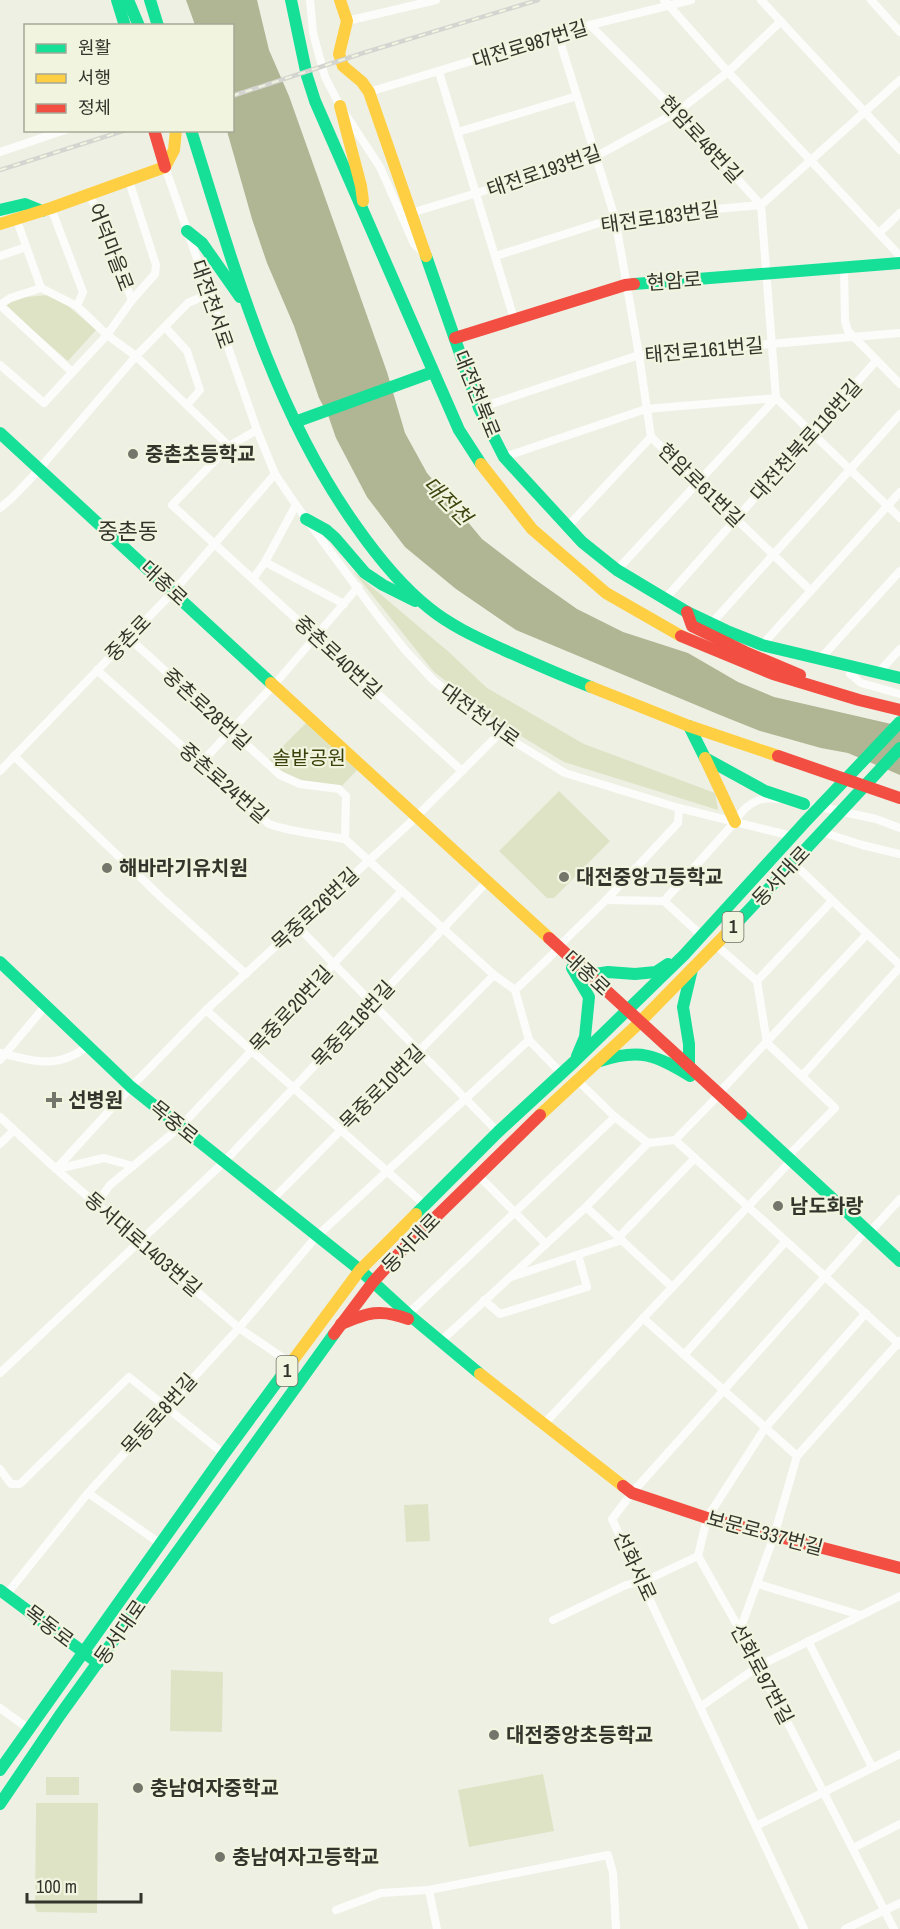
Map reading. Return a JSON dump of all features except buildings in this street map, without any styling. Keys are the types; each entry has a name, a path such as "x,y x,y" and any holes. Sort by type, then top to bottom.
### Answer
{"main road":[{"path":"117,0 124,24"},
{"path":"128,0 138,24"},
{"path":"150,0 157,24"},
{"path":"291,0 315,101 459,430 499,490 532,529 606,593 689,641 773,674 900,710"},
{"path":"340,0 347,21"},
{"name":"대전천북로","path":"347,21 339,54 343,66 369,92 428,256 479,408 504,457 582,542 617,570 687,612 762,645 900,678"},
{"path":"340,106 361,186 365,215"},
{"name":"대전천서로","path":"155,132 165,167"},
{"path":"165,167 174,152 176,132"},
{"path":"192,132 246,305 315,464 374,551 402,583 429,608"},
{"name":"어덕마을로","path":"0,224 90,195 165,167"},
{"path":"0,210 25,204 47,209"},
{"path":"187,231 202,243 246,305"},
{"name":"현암로","path":"455,338 625,285 900,263"},
{"path":"295,422 433,372"},
{"name":"대종로","path":"0,433 36,472"},
{"name":"대종로","path":"0,444 36,472 170,594 557,949 572,968 626,1013 866,1233 900,1261"},
{"path":"306,519 326,530 365,573 383,585 429,608 466,632 506,652 689,726 900,798"},
{"path":"687,612 692,626 745,652 859,700"},
{"name":"동서대로","path":"0,1770 224,1454 360,1270 498,1132 562,1074 684,955 900,722"},
{"path":"689,726 735,822"},
{"name":"동서대로","path":"0,1804 98,1663 373,1282 478,1175 595,1062 638,1024 716,945 900,748"},
{"path":"705,758 765,791 804,804"},
{"name":"대종로","path":"415,819 483,886 589,975 626,1013"},
{"path":"589,975 608,972 635,974 656,972 684,955"},
{"path":"572,968 589,997 585,1037 575,1061"},
{"name":"목중로","path":"2,969 46,1005 131,1087 360,1270"},
{"path":"595,1062 625,1055 658,1057 690,1072 690,1044 683,1007 692,969"},
{"name":"대종로","path":"866,1233 900,1268"},
{"path":"360,1270 408,1314 543,1425 632,1493"},
{"path":"341,1324 373,1312 390,1311 425,1328"},
{"name":"보문로337번길","path":"632,1493 707,1518 900,1568"},
{"name":"목동로","path":"3,1592 98,1663"}],"street":[{"path":"310,0 317,55 325,77 340,106 380,167 414,244 428,256"},
{"path":"347,21 436,0"},
{"name":"대전로987번길","path":"369,92 666,3 691,0"},
{"path":"761,0 900,150"},
{"path":"871,0 900,32"},
{"path":"666,3 900,256"},
{"name":"태전로193번길","path":"411,213 595,156 677,112 728,72 781,21"},
{"name":"현암로48번길","path":"590,25 677,112 760,205"},
{"name":"현암로61번길","path":"558,35 615,218 651,437 811,591"},
{"path":"439,72 514,319"},
{"path":"900,80 760,205 776,398 900,518"},
{"path":"458,132 577,96"},
{"path":"0,152 59,132"},
{"name":"대전천서로","path":"165,167 208,294 275,474 306,519 405,650 434,681 501,733 565,773 679,808 792,836"},
{"path":"0,365 44,403 107,335 132,300 155,274 156,265 129,181"},
{"name":"어덕마을로","path":"90,195 132,300"},
{"name":"태전로183번길","path":"496,256 615,218 760,205"},
{"path":"47,209 82,292 77,306"},
{"path":"879,233 900,213"},
{"path":"16,219 40,288"},
{"path":"0,256 26,248"},
{"path":"844,268 845,321 848,331 900,384"},
{"path":"72,372 0,305 10,298 40,288 77,306 107,335 136,356 229,446 257,430"},
{"path":"0,508 36,472 136,356 188,303 208,294"},
{"path":"165,327 187,351 200,390 187,405"},
{"name":"태전로161번길","path":"479,408 639,355 900,333"},
{"name":"대전천북로116번길","path":"665,599 876,361"},
{"path":"504,457 646,409 776,398"},
{"path":"617,570 776,398"},
{"path":"711,624 900,414"},
{"path":"568,526 651,437"},
{"name":"중촌로40번길","path":"229,446 172,505 462,771"},
{"name":"중촌로","path":"0,771 170,594 275,474"},
{"path":"762,645 900,492"},
{"path":"254,579 296,505"},
{"path":"265,562 344,604"},
{"path":"820,658 900,571"},
{"path":"201,763 272,688 358,587"},
{"name":"중촌로28번길","path":"129,638 280,776 300,784 339,789 346,796 345,839"},
{"path":"878,673 900,649"},
{"path":"850,666 850,674 861,683 900,694"},
{"name":"중촌로24번길","path":"97,670 269,824 290,831 345,839"},
{"name":"목중로26번길","path":"56,1169 206,1010 415,819 501,733"},
{"path":"14,756 246,974"},
{"path":"664,901 735,822 741,810 755,801 772,798 876,819 900,828"},
{"path":"557,949 678,823 679,808"},
{"path":"824,829 862,845 900,854"},
{"path":"345,839 494,975 515,990 529,1040 562,1074"},
{"path":"793,863 900,966 802,1076"},
{"name":"목중로16번길","path":"0,1373 224,1162 483,886"},
{"name":"목중로20번길","path":"96,1204 110,1185 180,1127 402,891"},
{"path":"606,900 664,901 702,936"},
{"path":"757,981 832,902"},
{"path":"297,926 498,1132"},
{"path":"441,1341 586,1207 648,1143 675,1140 867,934"},
{"path":"543,1425 748,1206 835,1108 767,1043 757,981 716,945"},
{"name":"대종로","path":"515,990 557,949"},
{"name":"목중로10번길","path":"271,1201 494,975"},
{"path":"2,1056 46,1005"},
{"path":"206,1010 425,1205"},
{"name":"목동로8번길","path":"3,1592 88,1493 239,1328 316,1237 529,1040"},
{"path":"2,1056 24,1060 63,1061 88,1046"},
{"path":"577,1080 615,1117 648,1143"},
{"name":"동서대로1403번길","path":"0,1117 56,1169 239,1328 292,1364"},
{"path":"408,1314 615,1117"},
{"path":"0,1144 14,1130"},
{"path":"675,1140 899,1343 797,1456 774,1536 740,1630"},
{"path":"56,1169 104,1158 133,1166"},
{"path":"508,1278 621,1239 695,1158"},
{"path":"478,1175 546,1244"},
{"path":"632,1493 825,1276 900,1198"},
{"path":"586,1207 672,1287"},
{"path":"684,1355 786,1241"},
{"path":"484,1300 500,1314 587,1287 578,1255"},
{"path":"553,1620 626,1585 649,1579 698,1556 707,1518 765,1428 866,1313"},
{"path":"643,1318 797,1456"},
{"path":"0,1469 11,1484 20,1484 129,1377 224,1454"},
{"path":"88,1493 161,1544"},
{"name":"선화서로","path":"632,1493 612,1519 804,1929"},
{"name":"선화로97번길","path":"698,1556 759,1666 894,1929"},
{"path":"758,1584 860,1615"},
{"path":"700,1707 759,1666 900,1596"},
{"path":"808,1641 872,1767"},
{"path":"0,1708 28,1729"},
{"path":"756,1826 900,1754"},
{"path":"853,1848 900,1824"},
{"path":"336,1910 381,1893 429,1890 608,1855 613,1873 616,1929"},
{"path":"429,1890 436,1929"},
{"path":"846,1929 900,1903"}],"green space":[{"path":"48,295 68,306 96,330 68,361 4,305 26,297"},
{"path":"353,571 450,653 487,688 584,744 715,793 718,810 564,762 496,721 433,671"},
{"name":"솔밭공원","path":"308,721 359,768 339,789 300,784 266,763"},
{"path":"559,791 610,841 554,898 547,898 499,851"},
{"path":"428,1504 430,1541 406,1542 404,1505"},
{"path":"171,1670 223,1672 222,1732 170,1731"},
{"path":"543,1774 554,1831 469,1847 458,1790"},
{"path":"46,1777 79,1777 79,1795 46,1795"},
{"path":"36,1803 98,1803 97,1913 37,1912 35,1907"}],"water":[{"name":"대전천","path":"186,0 257,0 269,50 289,96 387,372 405,433 427,473 482,539 577,609 623,632 688,653 738,682 774,697 900,726 900,775 848,753 760,731 516,630 456,589 405,547 367,497 336,438 252,219 227,132 234,132 234,24 195,24"}],"railway":[{"path":"234,95 538,0"},
{"path":"0,170 120,132"}],"traffic: fast":[{"path":"117,0 124,24"},
{"path":"128,0 138,24"},
{"path":"150,0 157,24"},
{"path":"291,0 307,76 315,101 459,430 481,464"},
{"path":"192,132 240,284 278,385 301,434 327,481 356,526 408,590 446,620 504,650 591,687"},
{"path":"0,210 25,204 42,211"},
{"path":"187,231 202,243 240,297"},
{"path":"426,256 479,408 504,457 582,542 617,570 687,612 727,631 762,645 900,678"},
{"path":"634,284 900,263"},
{"path":"295,422 433,372"},
{"path":"0,433 271,683"},
{"path":"306,519 335,538 365,573 415,601"},
{"path":"416,1214 498,1132 684,955 900,722"},
{"path":"689,726 705,758 765,791 804,804"},
{"path":"732,928 900,748"},
{"path":"0,962 131,1087 360,1270 408,1314 480,1374"},
{"path":"589,975 608,972 635,974 656,972 668,964"},
{"path":"572,968 589,997 585,1037 577,1056"},
{"path":"689,1067 689,1044 683,1007 692,969"},
{"path":"600,1061 637,1054 667,1063 690,1076"},
{"path":"741,1114 900,1261"},
{"path":"0,1804 60,1715 334,1334"},
{"path":"0,1770 291,1363"},
{"path":"0,1590 98,1663"}],"traffic: slow":[{"path":"340,0 347,21 339,54 343,66 362,82 369,92 426,256"},
{"path":"340,106 363,201"},
{"path":"0,224 165,167 174,150 176,132"},
{"path":"481,464 532,529 606,593 681,636"},
{"path":"271,683 549,938"},
{"path":"591,687 689,726 778,756"},
{"path":"705,758 735,822"},
{"path":"540,1115 636,1026 732,928"},
{"path":"291,1363 360,1270 416,1214"},
{"path":"480,1374 623,1486"}],"traffic: jam":[{"path":"155,132 165,167"},
{"path":"455,338 634,284"},
{"path":"687,612 692,626 800,675"},
{"path":"681,636 773,674 900,710"},
{"path":"778,756 900,798"},
{"path":"549,938 741,1114"},
{"path":"334,1334 373,1282 403,1249 540,1115"},
{"path":"341,1324 374,1313 408,1319"},
{"path":"623,1486 632,1493 707,1518 900,1568"}],"place":[{"name":"중촌초등학교","path":"133,454"},
{"name":"해바라기유치원","path":"107,868"},
{"name":"대전중앙고등학교","path":"564,877"},
{"name":"선병원","path":"54,1100"},
{"name":"남도화랑","path":"778,1206"},
{"name":"대전중앙초등학교","path":"494,1735"},
{"name":"충남여자중학교","path":"138,1788"},
{"name":"충남여자고등학교","path":"220,1857"}],"district":[{"name":"중촌동","path":"128,531"}]}
